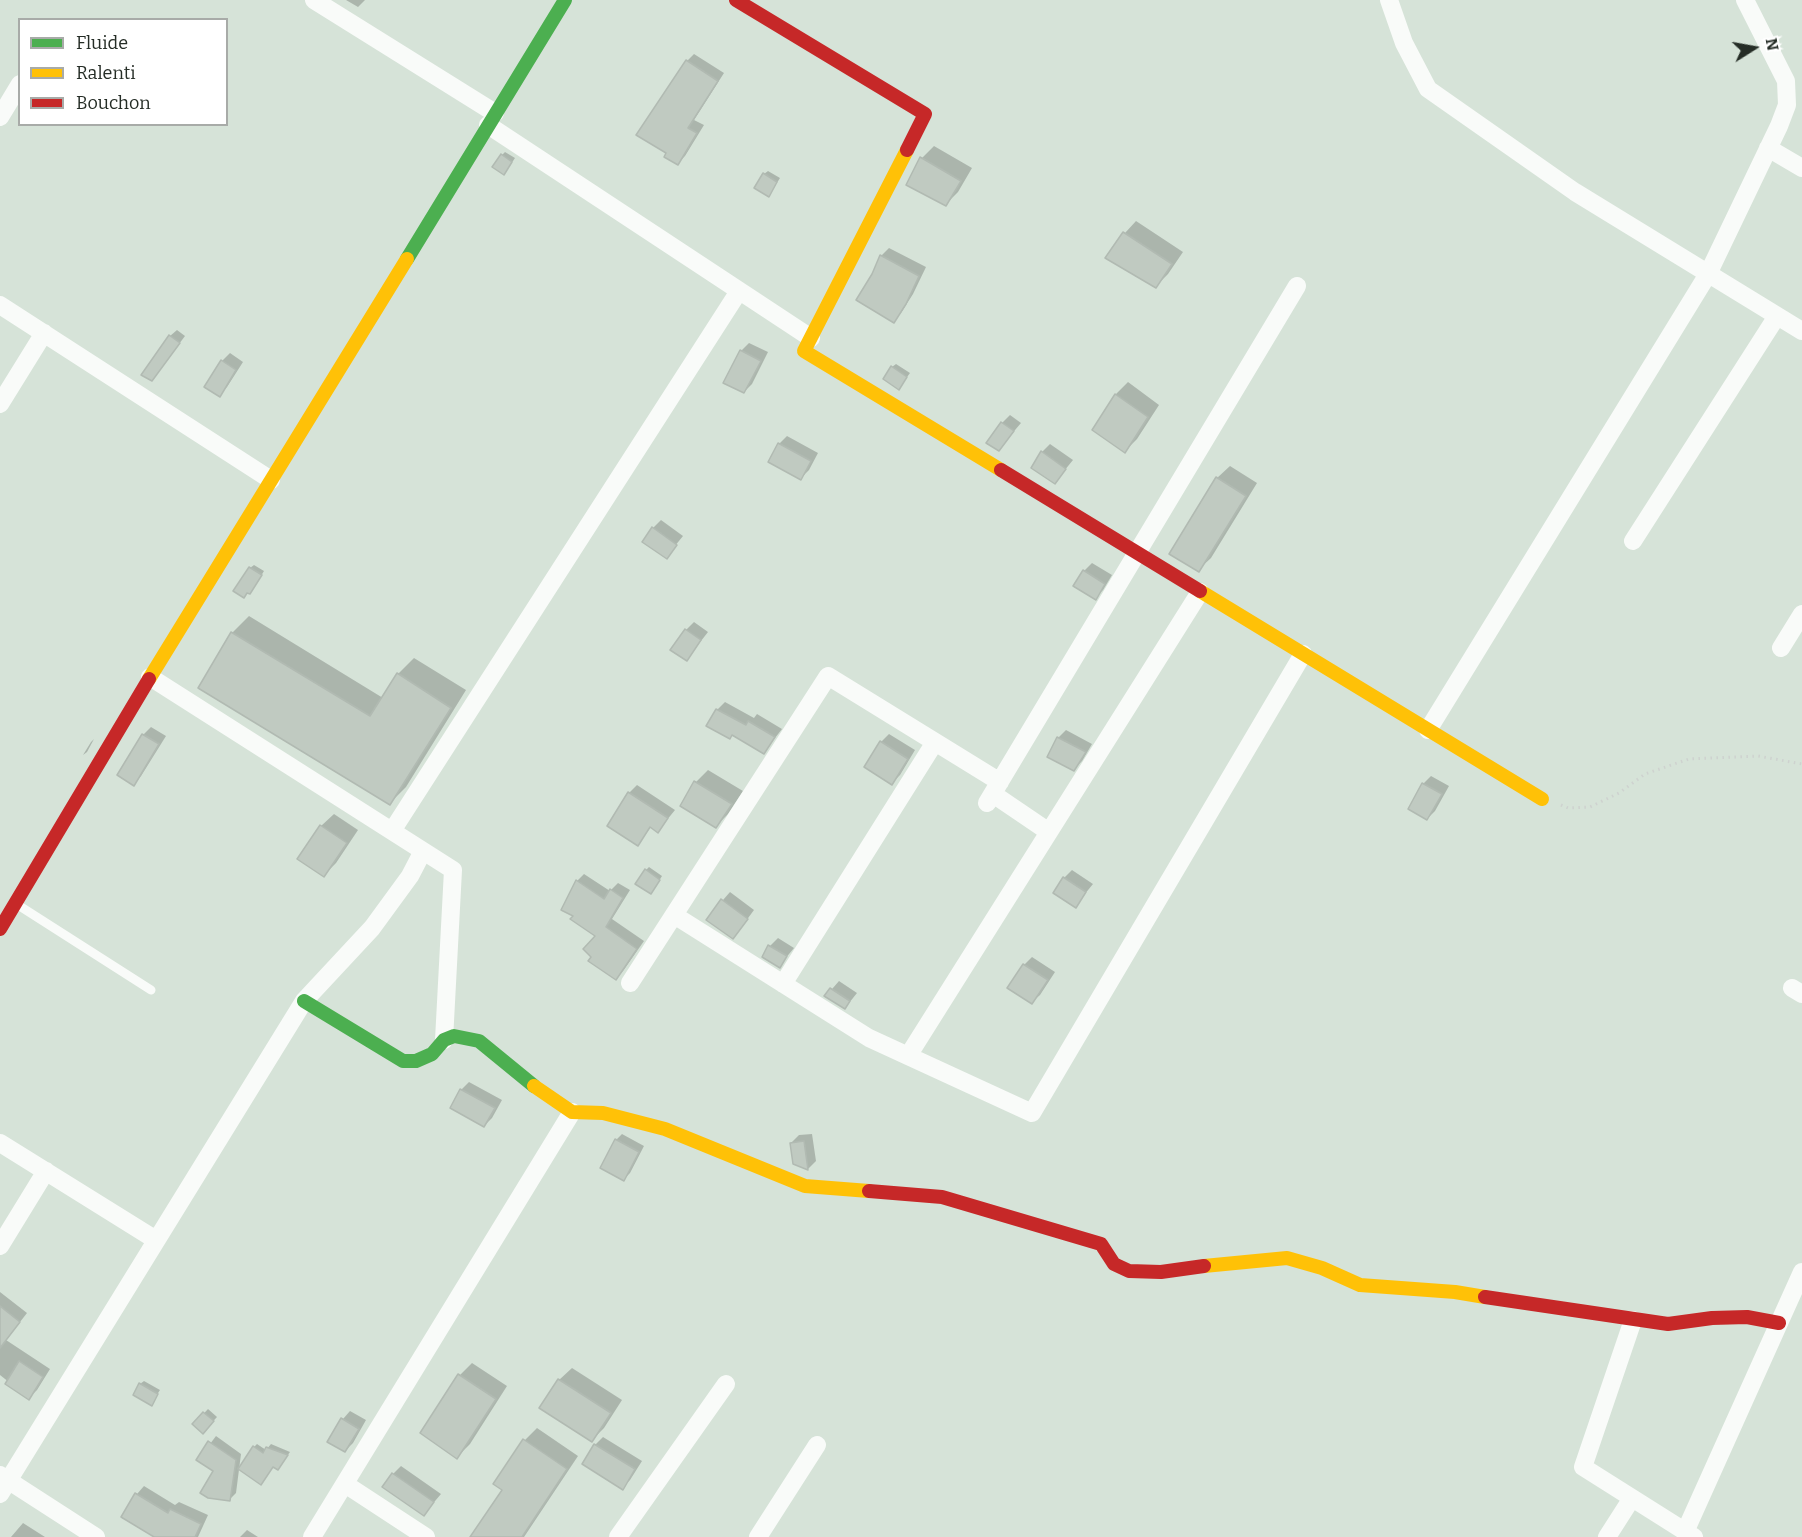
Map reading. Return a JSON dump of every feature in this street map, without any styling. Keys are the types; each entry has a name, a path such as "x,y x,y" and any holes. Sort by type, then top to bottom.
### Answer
{"street":[{"path":"314,0 811,338"},
{"path":"0,929 150,678 565,0"},
{"path":"736,0 925,114 804,351 1542,799"},
{"path":"1389,0 1404,43 1428,89 1575,192 1802,331"},
{"path":"1428,730 1708,273 1787,105 1786,81 1745,0"},
{"path":"0,117 18,87"},
{"path":"1768,148 1802,168"},
{"path":"993,793 1297,286"},
{"path":"392,831 739,291"},
{"path":"0,305 271,480"},
{"path":"1633,541 1777,316"},
{"path":"0,404 44,333"},
{"path":"908,1056 1200,592"},
{"path":"1781,648 1802,615"},
{"path":"674,915 869,1038 1032,1113 1303,654"},
{"path":"630,983 828,676 935,742 993,793 1049,832"},
{"path":"150,678 453,870 444,1040"},
{"path":"783,984 935,742"},
{"path":"96,1537 3,1483 304,1001 372,928 410,876 423,851"},
{"path":"304,1001 403,1061 416,1061 432,1054 444,1040 454,1036 479,1041 522,1078 572,1112 603,1113 665,1130 805,1186 942,1197 1101,1244 1114,1264 1129,1271 1161,1272 1225,1263 1287,1258 1322,1268 1360,1285 1455,1292 1668,1324 1712,1318 1747,1317 1779,1323"},
{"path":"312,1537 572,1112"},
{"path":"0,1143 156,1240"},
{"path":"0,1246 46,1171"},
{"path":"1633,1320 1582,1467 1690,1534 1802,1272"},
{"path":"618,1537 726,1384"},
{"path":"758,1537 817,1445"},
{"path":"345,1484 426,1537"},
{"path":"1607,1537 1632,1498"}],"lane":[{"path":"16,904 152,990"}],"path":[{"path":"1542,799 1568,808 1590,807 1618,794 1645,774 1689,759 1758,756 1802,764"}],"building":[{"path":"686,60 718,81 688,128 697,133 678,165 664,157 666,153 636,135"},
{"path":"501,154 512,162 504,175 492,167"},
{"path":"920,157 961,181 946,206 906,185"},
{"path":"763,173 777,182 769,197 754,188"},
{"path":"1123,232 1172,264 1156,288 1105,258"},
{"path":"880,255 919,276 894,323 856,300 872,274"},
{"path":"169,335 180,343 152,381 141,375"},
{"path":"740,350 761,361 744,393 723,383"},
{"path":"221,360 236,370 220,397 204,387"},
{"path":"891,366 907,377 899,390 883,379"},
{"path":"1115,394 1148,417 1125,453 1092,430"},
{"path":"1001,422 1014,431 999,451 986,443"},
{"path":"778,443 811,461 801,480 768,462"},
{"path":"1041,451 1066,469 1055,484 1031,468"},
{"path":"1216,477 1246,496 1199,572 1169,554"},
{"path":"652,527 677,545 667,559 642,542"},
{"path":"249,567 262,575 250,594 247,593 244,598 233,591"},
{"path":"1083,570 1105,584 1096,600 1073,586"},
{"path":"685,629 701,640 687,661 670,650"},
{"path":"231,632 370,716 397,673 451,708 390,805 198,688"},
{"path":"716,709 746,725 748,721 775,737 764,754 732,735 730,739 706,726"},
{"path":"142,734 159,744 134,786 117,775"},
{"path":"1057,737 1086,752 1074,771 1047,757"},
{"path":"880,741 908,759 892,785 864,767"},
{"path":"694,781 732,804 716,828 680,806"},
{"path":"1422,783 1442,794 1427,820 1408,809"},
{"path":"628,792 668,818 658,833 650,827 638,846 607,826"},
{"path":"320,825 347,843 324,877 297,859"},
{"path":"645,869 660,880 651,894 635,884"},
{"path":"1063,877 1086,892 1076,908 1053,893"},
{"path":"576,880 604,899 610,889 623,898 606,927 637,949 616,980 588,961 591,957 583,949 595,936 570,919 573,916 561,910"},
{"path":"721,899 748,919 733,939 706,920"},
{"path":"768,945 787,956 780,968 762,957"},
{"path":"1023,964 1048,980 1032,1004 1007,988"},
{"path":"830,988 850,1001 845,1009 824,996"},
{"path":"460,1089 495,1108 484,1127 450,1108"},
{"path":"615,1139 639,1152 624,1181 600,1168"},
{"path":"804,1141 808,1170 793,1164 790,1143"},
{"path":"0,1306 20,1322 0,1348"},
{"path":"19,1361 43,1377 29,1400 5,1384"},
{"path":"458,1374 496,1399 457,1459 420,1433"},
{"path":"558,1379 611,1413 592,1442 539,1408"},
{"path":"139,1383 158,1394 152,1406 133,1395"},
{"path":"203,1412 214,1421 203,1434 192,1424"},
{"path":"341,1418 359,1429 345,1452 327,1442"},
{"path":"523,1439 567,1469 522,1537 470,1537 502,1490 493,1484"},
{"path":"208,1441 236,1460 230,1501 208,1498 200,1493 213,1471 196,1460"},
{"path":"594,1444 635,1469 623,1490 582,1464"},
{"path":"253,1446 263,1453 266,1447 288,1455 278,1470 273,1467 261,1485 238,1469"},
{"path":"392,1473 434,1502 424,1516 382,1487"},
{"path":"135,1493 168,1513 170,1509 201,1524 195,1537 154,1537 121,1517"}],"traffic: fast":[{"path":"407,259 565,0"},
{"path":"304,1001 403,1061 416,1061 432,1054 444,1040 454,1036 479,1041 534,1086"}],"traffic: slow":[{"path":"907,150 804,351 1001,470"},
{"path":"149,679 407,259"},
{"path":"1200,591 1542,799"},
{"path":"534,1086 572,1112 603,1113 665,1129 805,1186 869,1191"},
{"path":"1204,1266 1287,1258 1322,1268 1360,1285 1455,1292 1485,1297"}],"traffic: jam":[{"path":"736,0 925,114 907,150"},
{"path":"1001,470 1200,591"},
{"path":"0,929 149,679"},
{"path":"869,1191 942,1197 1101,1244 1114,1264 1129,1271 1161,1272 1204,1266"},
{"path":"1485,1297 1668,1324 1712,1318 1747,1317 1779,1323"}]}
